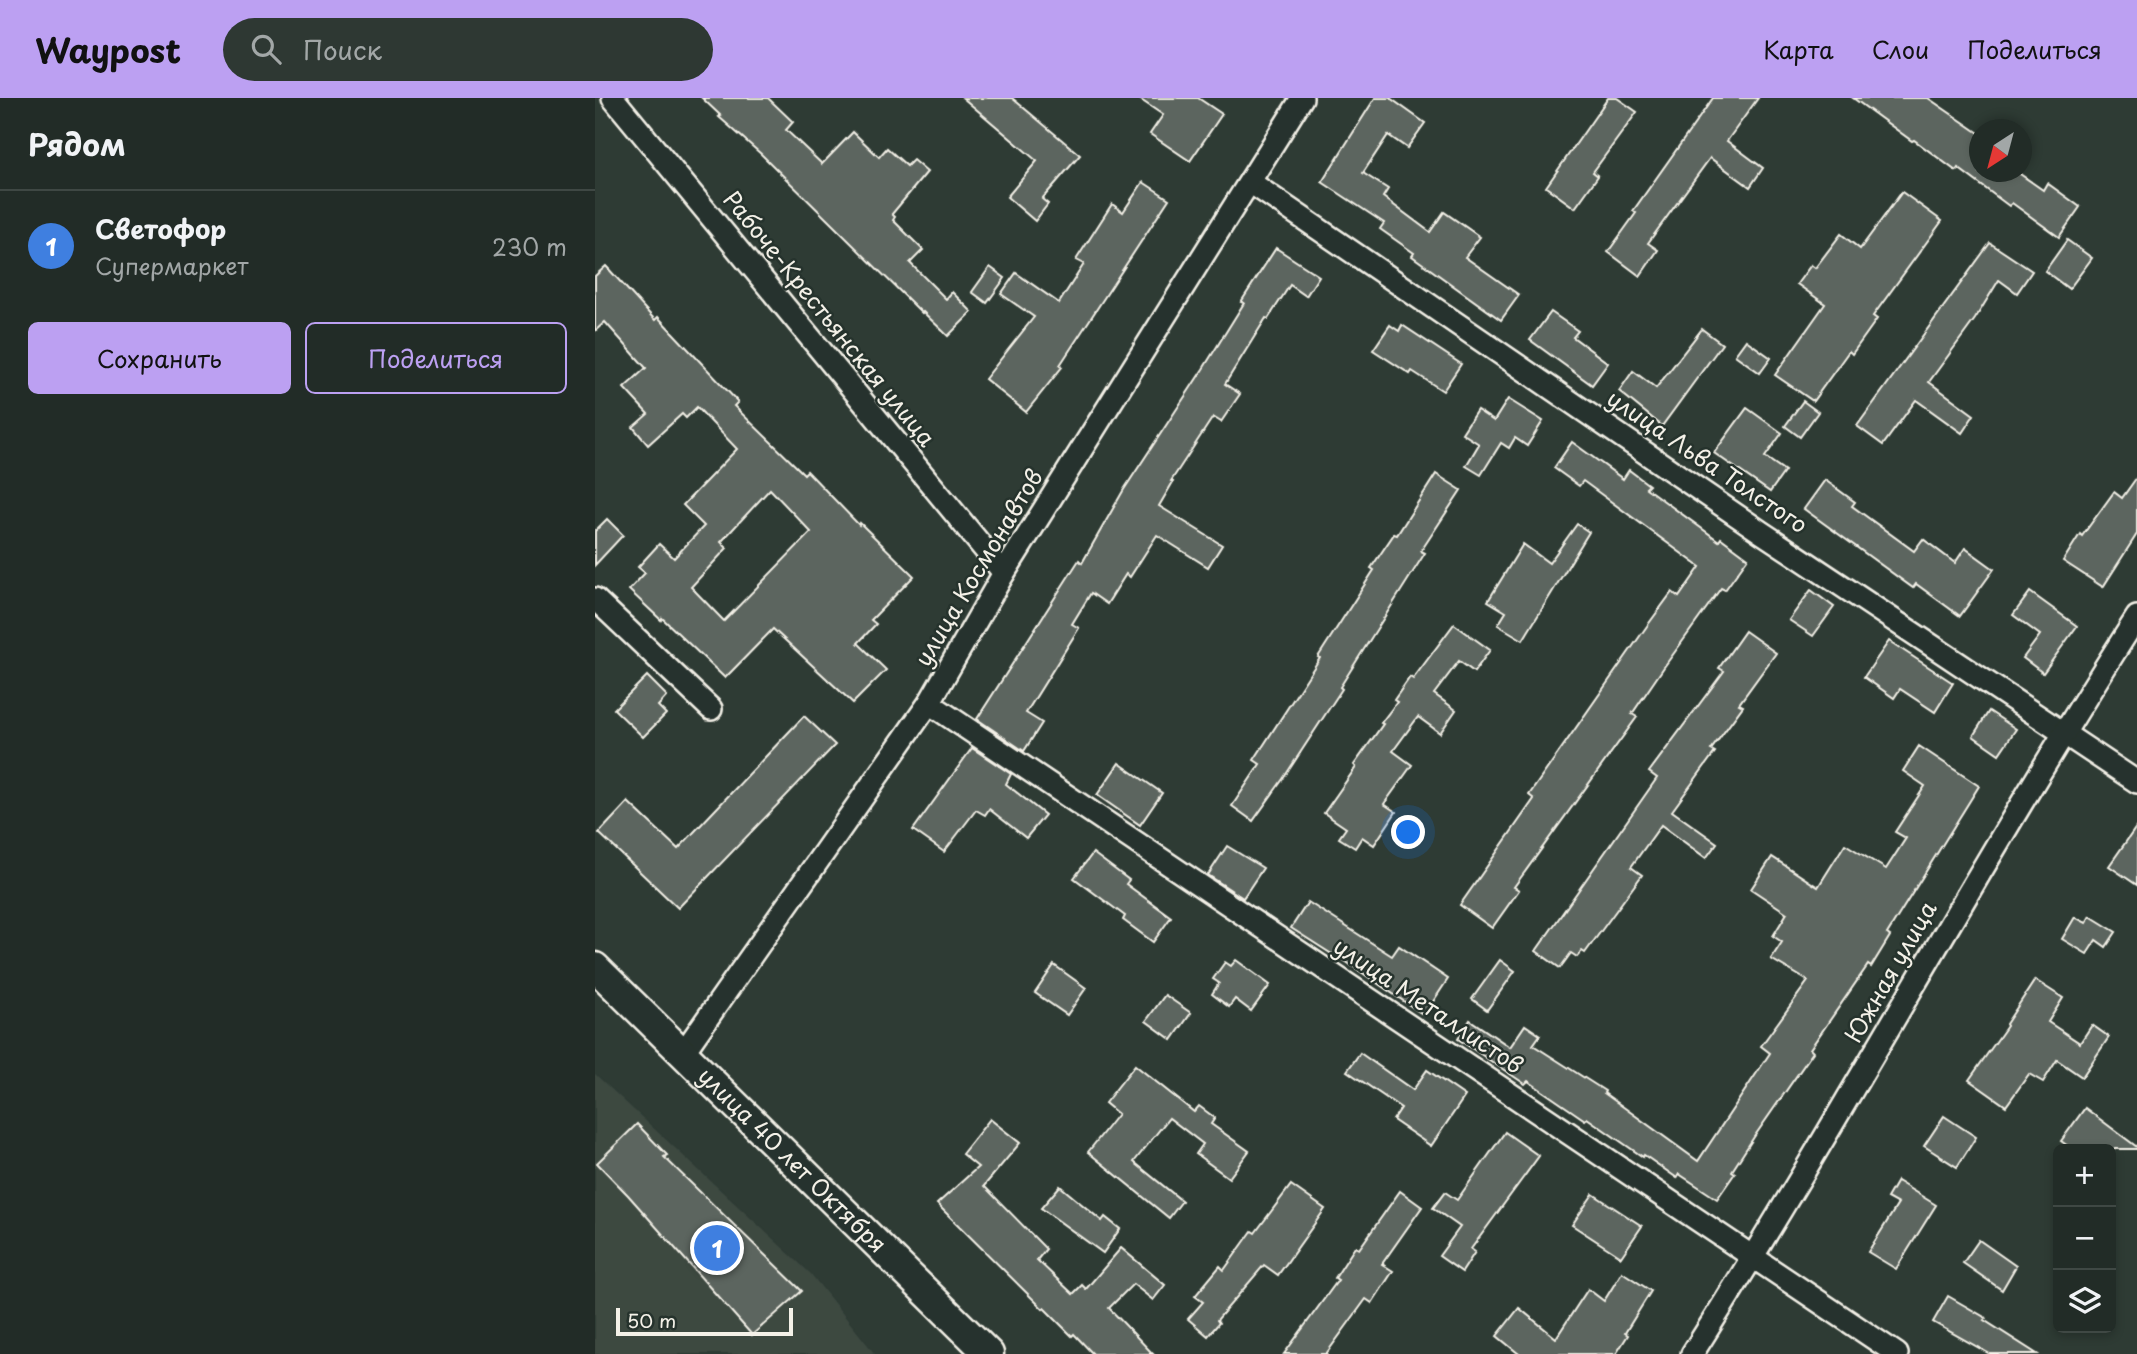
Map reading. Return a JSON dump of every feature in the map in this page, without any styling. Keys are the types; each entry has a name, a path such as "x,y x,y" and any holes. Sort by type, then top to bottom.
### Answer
{"street":[{"name":"Рабоче-Крестьянская улица","path":"613,98 1004,573"},
{"name":"улица Космонавтов","path":"683,1053 929,703 1004,573 1302,98"},
{"name":"улица Льва Толстого","path":"1250,182 1761,532 2137,782"},
{"path":"595,598 711,709"},
{"name":"Южная улица","path":"1692,1354 1754,1257 2063,732 2137,617"},
{"name":"улица Металлистов","path":"929,703 1897,1354"},
{"name":"улица 40 лет Октября","path":"595,967 989,1354"}],"shaded area":[{"path":"595,1074 810,1273 875,1354 595,1354"}],"building":[{"path":"702,98 768,98 793,122 786,130 822,164 853,132 879,157 887,148 907,166 913,160 927,172 892,214 895,217 893,220 923,250 910,263 946,299 952,292 972,312 948,336"},
{"path":"963,98 1012,98 1080,155 1042,199 1048,204 1035,221 1007,197 1037,161"},
{"path":"1138,98 1198,98 1222,114 1190,161 1150,134 1163,115"},
{"path":"1375,98 1390,98 1425,123 1407,148 1388,135 1363,173 1388,189 1383,197 1430,232 1444,212 1480,237 1465,257 1519,295 1501,320 1412,256 1414,253 1380,229 1384,223 1322,182"},
{"path":"1608,98 1617,98 1637,112 1593,172 1598,176 1575,208 1546,187"},
{"path":"1713,98 1758,98 1727,141 1763,168 1750,187 1710,158 1648,243 1658,250 1640,276 1608,252 1636,213 1633,211"},
{"path":"1853,98 1928,98 1969,126 1969,176 1958,168 1956,171"},
{"path":"1143,182 1169,199 1060,365 1062,367 1026,412 985,379 1034,317 1001,294 1016,273 1059,303 1084,264 1076,260 1112,204 1123,212"},
{"path":"1977,182 2031,182 2043,190 2047,183 2080,207 2059,237 2012,203 2009,206"},
{"path":"1902,192 1942,221 1873,316 1877,319 1852,354 1849,351 1813,401 1775,375 1825,304 1797,284 1811,265 1815,268 1841,234 1860,249"},
{"path":"2067,240 2092,258 2069,289 2045,271"},
{"path":"1990,243 2032,271 2017,293 1999,280 1975,319 1929,382 1974,415 1962,433 1916,400 1883,445 1857,426"},
{"path":"1276,248 1319,276 1306,296 1290,285 1268,319 1266,318 1225,384 1240,394 1221,422 1213,417 1171,481 1173,482 1159,506 1222,545 1208,567 1157,535 1130,577 1126,574 1107,604 1091,593 1072,624 1079,628 1026,713 1042,723 1024,751 977,719 1079,560 1082,563 1123,491 1203,369"},
{"path":"606,266 655,320 658,317 738,402 734,406 804,474 807,471 859,525 860,523 914,576 871,620 876,624 858,643 886,670 853,703 773,629 725,678 629,590 645,573 638,567 659,544 674,558 704,526 683,505 737,449 697,407 686,418 682,414 648,445 633,427 648,414 624,388 646,368 605,322 595,331 595,276","holes":["770,489 811,532 724,621 691,587 727,548 721,542"]},
{"path":"990,267 1005,278 987,303 972,292"},
{"path":"1551,312 1578,331 1573,337 1608,363 1592,385 1530,340"},
{"path":"1390,325 1399,331 1402,325 1461,364 1443,391 1373,350"},
{"path":"1702,329 1722,344 1662,426 1619,391 1633,371 1656,388"},
{"path":"1746,340 1771,358 1760,373 1735,355"},
{"path":"1508,399 1543,421 1527,446 1515,438 1509,448 1501,443 1481,475 1466,466 1479,444 1462,433 1477,410 1494,421"},
{"path":"1803,401 1818,412 1800,437 1785,426"},
{"path":"1747,408 1782,433 1765,457 1785,471 1770,492 1714,453"},
{"path":"1572,442 1623,479 1629,470 1649,485 1646,488 1719,541 1721,538 1748,558 1725,590 1721,588 1664,667 1632,714 1637,717 1514,887 1519,890 1492,928 1460,905 1534,799 1529,795 1647,626 1672,592 1679,597 1700,567 1583,481 1579,486 1554,468"},
{"path":"1436,474 1461,490 1421,551 1425,553 1340,687 1342,689 1253,821 1232,806 1260,764 1254,760 1374,570 1371,568 1394,534 1397,535"},
{"path":"2137,477 2137,534 2103,587 2063,561 2080,534 2082,536 2114,492 2122,498"},
{"path":"1825,480 1855,502 1852,506 1914,551 1923,539 1955,563 1965,548 1994,569 1960,616 1916,584 1913,588 1804,509"},
{"path":"607,519 623,535 595,565 595,531"},
{"path":"1577,524 1589,532 1523,640 1498,625 1506,612 1488,601 1523,544 1549,563"},
{"path":"1811,590 1834,607 1813,636 1789,620"},
{"path":"2030,592 2077,626 2043,673 2023,658 2040,635 2013,615"},
{"path":"1454,624 1490,650 1474,672 1459,661 1434,694 1456,710 1440,733 1418,717 1393,751 1412,765 1384,804 1396,812 1374,845 1362,837 1355,848 1339,838 1346,828 1324,813 1397,702 1394,700"},
{"path":"1745,631 1776,653 1739,704 1743,706 1711,750 1715,752 1672,811 1717,843 1706,858 1661,825 1631,867 1642,875 1585,953 1582,951 1577,957 1571,953 1560,968 1536,951 1657,778 1649,772 1724,671 1719,668"},
{"path":"1889,641 1953,683 1935,712 1900,689 1894,698 1864,677"},
{"path":"647,676 667,696 658,706 666,714 643,737 614,709"},
{"path":"1989,711 2016,729 1999,754 1973,736"},
{"path":"804,716 835,745 678,908 599,833 628,802 678,849"},
{"path":"1919,746 1979,786 1887,934 1890,936 1871,967 1868,965 1810,1049 1813,1052 1754,1137 1732,1171 1735,1173 1717,1199 1679,1174 1677,1178 1644,1155 1643,1157 1587,1118 1585,1120 1528,1081 1525,1084 1458,1039 1470,1020 1510,1047 1525,1025 1540,1035 1533,1045 1605,1091 1604,1093 1698,1161 1770,1053 1761,1046 1808,981 1771,959 1782,942 1773,936 1787,913 1751,889 1772,857 1818,887 1845,844 1886,869 1906,838 1895,832 1925,786 1903,771"},
{"path":"972,748 1011,774 1006,784 1045,815 1026,838 989,809 985,815 976,810 944,852 913,830"},
{"path":"1119,763 1162,793 1140,825 1097,795"},
{"path":"2137,826 2137,885 2109,866"},
{"path":"1227,846 1263,868 1243,898 1208,875"},
{"path":"1093,853 1129,880 1126,884 1171,917 1153,942 1123,920 1125,916 1074,878"},
{"path":"1308,902 1392,956 1399,946 1448,979 1424,1015 1291,928"},
{"path":"2090,916 2116,932 2106,947 2096,940 2087,954 2062,939 2075,917 2086,923"},
{"path":"1236,960 1270,985 1251,1011 1235,999 1229,1007 1212,994 1219,983 1213,979 1225,962 1231,966"},
{"path":"1500,960 1515,971 1487,1010 1472,999"},
{"path":"1054,965 1086,988 1067,1015 1035,993"},
{"path":"2035,980 2063,998 2048,1022 2080,1043 2092,1025 2109,1037 2082,1077 2057,1060 2043,1082 2029,1074 2006,1106 1969,1080"},
{"path":"1165,995 1191,1013 1172,1040 1146,1021"},
{"path":"1360,1053 1413,1090 1427,1070 1465,1096 1431,1146 1393,1120 1401,1108 1347,1071"},
{"path":"1135,1065 1194,1112 1199,1106 1215,1118 1211,1124 1249,1151 1229,1178 1196,1154 1203,1144 1169,1118 1134,1162 1182,1201 1169,1218 1088,1152 1118,1114 1105,1103"},
{"path":"2085,1108 2137,1149 2116,1149 2116,1144 2065,1144 2061,1141"},
{"path":"1944,1116 1976,1137 1957,1167 1924,1146"},
{"path":"990,1119 1020,1143 984,1186 1046,1249 1037,1260 1073,1294 1082,1285 1086,1289 1121,1248 1165,1285 1153,1300 1133,1284 1109,1308 1153,1354 1093,1354 1074,1334 1072,1336 1043,1309 937,1204 978,1167 962,1154"},
{"path":"637,1124 667,1155 664,1157 802,1291 752,1335 597,1163"},
{"path":"1505,1132 1539,1156 1471,1249 1475,1252 1462,1272 1439,1256 1460,1227 1433,1208 1445,1192 1457,1200"},
{"path":"1897,1181 1936,1205 1896,1269 1868,1252 1898,1204 1887,1198"},
{"path":"1291,1185 1325,1209 1278,1275 1264,1265 1217,1320 1219,1323 1208,1336 1188,1319 1203,1302 1195,1296 1220,1266 1224,1270 1252,1231 1255,1233"},
{"path":"1060,1186 1102,1221 1105,1217 1120,1229 1103,1253 1041,1208"},
{"path":"1400,1191 1422,1207 1382,1264 1393,1271 1372,1303 1366,1299 1326,1354 1284,1354 1338,1280 1335,1278 1355,1247 1359,1249"},
{"path":"1593,1194 1642,1226 1621,1257 1572,1225"},
{"path":"1979,1240 2016,1266 2002,1290 1963,1263"},
{"path":"1622,1272 1651,1291 1625,1333 1628,1335 1616,1354 1519,1354 1497,1336 1519,1308 1556,1338 1588,1289 1604,1301"},
{"path":"1948,1296 1986,1318 1984,1320 2037,1354 1990,1354 1933,1322"}],"place":[{"name":"Светофор","path":"717,1248"}]}
